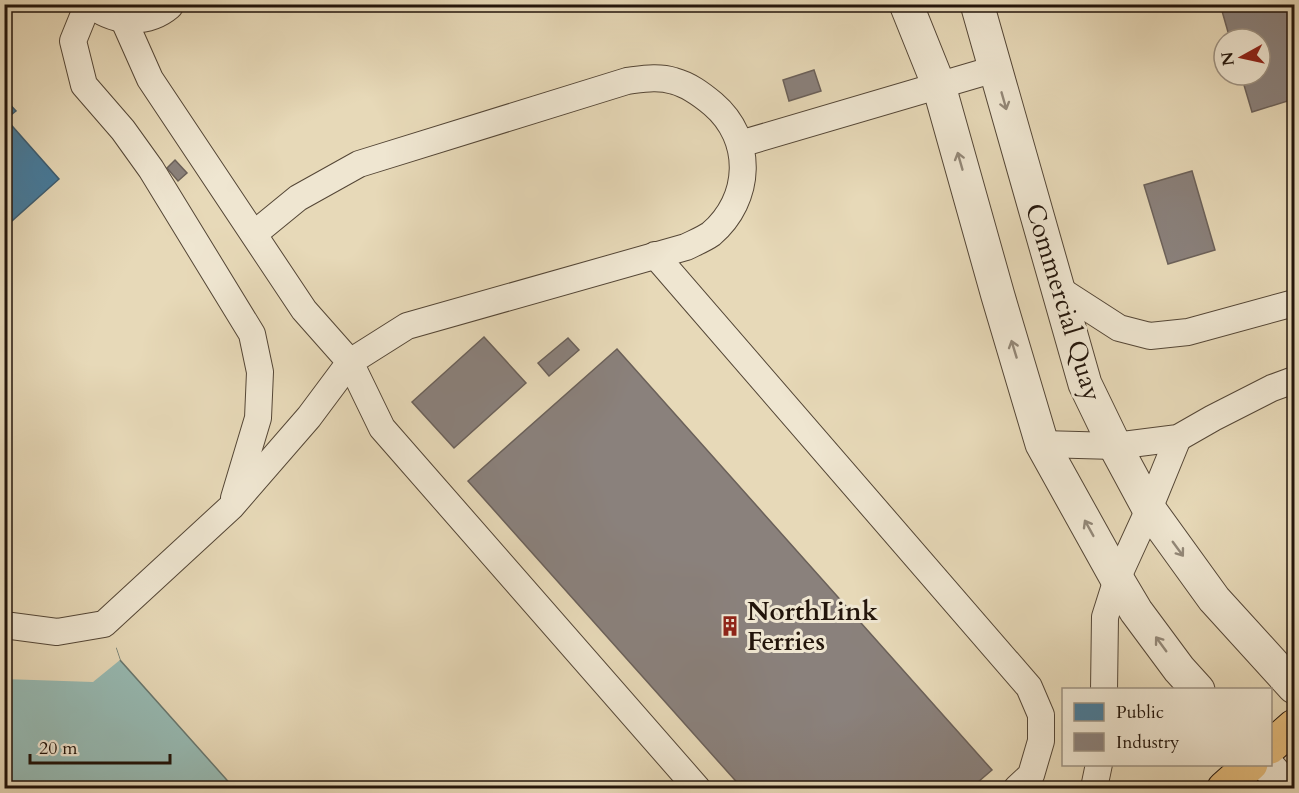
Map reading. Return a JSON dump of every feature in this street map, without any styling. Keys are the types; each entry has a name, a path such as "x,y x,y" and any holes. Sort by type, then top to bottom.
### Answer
{"main road":[{"path":"1272,745 1294,726"},
{"path":"1224,789 1250,766"}],"street":[{"path":"109,10 142,16 162,9 167,4"},
{"path":"906,4 939,86 1042,444 1136,610 1179,669 1196,688"},
{"name":"Commercial Quay","path":"977,4 1085,384 1149,509 1214,599 1294,687"},
{"path":"1267,766 1287,789"}],"lane":[{"path":"88,4 73,41 84,85 123,130 151,169 252,334 260,372 258,418 231,507"},
{"path":"109,10 150,79 304,310 350,362 382,428 697,789"},
{"path":"740,144 995,69"},
{"path":"4,625 57,632 104,624 231,507 309,417 350,362 406,326 686,247 710,235 728,216 740,190 744,164 734,129 722,112 692,87 673,80 656,78 627,81 359,164 298,198 254,234"},
{"path":"655,255 1029,687 1041,715 1041,741 1031,775 1017,789"},
{"path":"1057,288 1119,328 1150,336 1188,332 1294,303"},
{"path":"1042,444 1115,446 1178,438 1272,388 1294,380"},
{"path":"1104,688 1105,617 1117,579 1178,438"},
{"path":"1094,789 1099,766"}],"water":[{"path":"4,510 116,648 120,660 234,788 5,788"}],"pier":[{"path":"5,509 118,646 116,648 120,660 93,682 4,679"}],"building: Public":[{"path":"4,98 16,111 6,119 59,179 4,228"}],"building: Industry":[{"path":"1220,4 1294,4 1294,99 1252,112 1245,87 1272,87 1272,27 1227,27"},
{"path":"814,70 821,91 789,101 783,80"},
{"path":"175,160 187,173 178,181 167,168"},
{"path":"1192,171 1215,250 1168,264 1144,185"},
{"path":"484,337 526,383 454,448 412,402"},
{"path":"568,338 579,350 549,376 538,363"},
{"name":"NorthLink Ferries","path":"617,349 992,770 971,788 742,788 468,481"}],"place":[{"name":"NorthLink Ferries","path":"730,626"}]}
